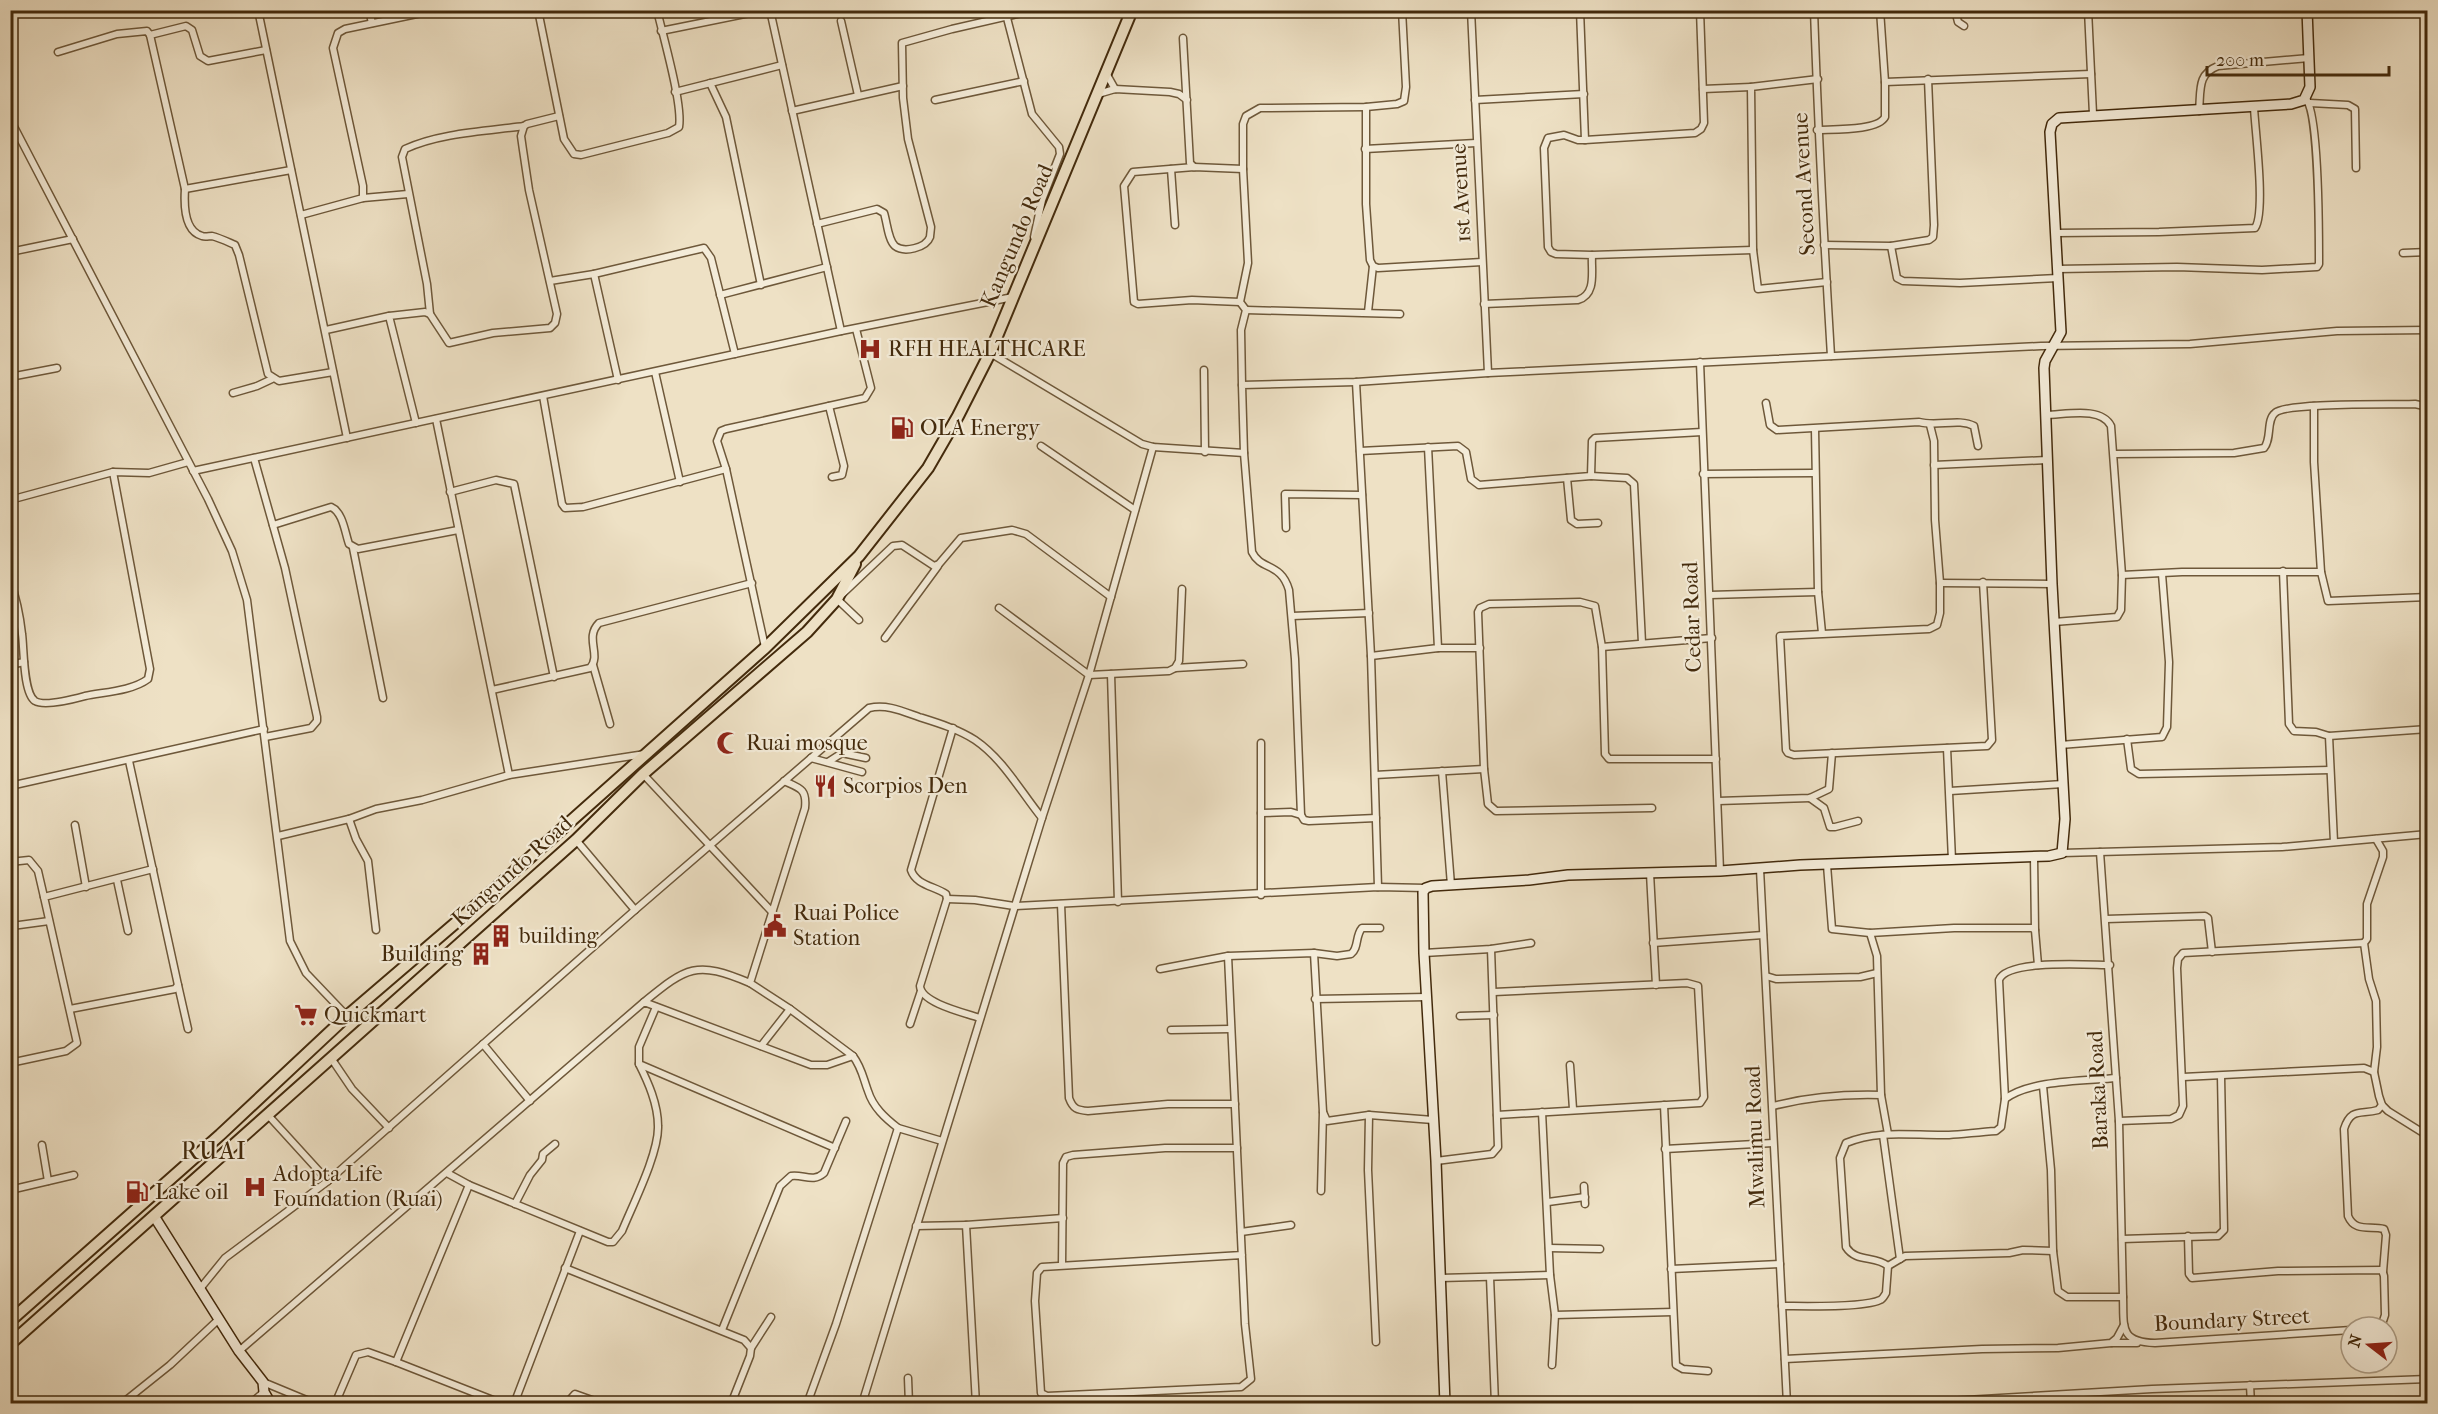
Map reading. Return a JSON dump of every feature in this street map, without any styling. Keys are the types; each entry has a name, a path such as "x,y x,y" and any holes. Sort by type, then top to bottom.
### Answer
{"highway":[{"name":"Kangundo Road","path":"10,1321 220,1135 347,1016 649,753 765,648 859,556 929,467 990,352 1132,10"},
{"name":"Kangundo Road","path":"10,1344 576,840 643,774 807,633 837,600 859,556"},
{"path":"793,621 804,626 807,633"},
{"path":"321,1041 332,1057"}],"street":[{"path":"258,10 347,438"},
{"path":"369,10 372,23"},
{"path":"363,198 363,186 333,48 338,33 345,29 436,10"},
{"path":"538,10 568,149 573,154 580,155 675,131 679,127 675,92 657,10"},
{"path":"662,31 765,10"},
{"path":"770,10 841,331"},
{"path":"818,224 877,210 884,213 892,242 896,246 901,249 917,248 926,243 930,237 931,227 908,139 902,43 1035,10"},
{"path":"1246,310 1240,302 1248,263 1243,169 1243,124 1246,116 1260,108 1366,107 1397,104 1404,101 1406,96 1402,10"},
{"name":"1st Avenue","path":"1471,10 1488,373"},
{"path":"1580,10 1585,140"},
{"path":"1700,10 1704,123 1701,129 1695,133 1578,141 1564,135 1548,138 1544,144 1548,246 1551,252 1556,254 1592,255 1753,250"},
{"name":"Second Avenue","path":"1814,10 1818,130 1831,356"},
{"path":"1818,130 1880,124 1885,117 1886,82 1880,10"},
{"path":"1954,10 1958,22 1964,26"},
{"path":"2088,10 2093,114"},
{"path":"1891,246 1898,278 1903,281 1960,283 2058,273 2177,267 2262,270 2317,267 2319,264 2317,189 2308,101 2310,87 2307,10"},
{"path":"1007,18 1035,119 1059,147 1060,154 1042,200 1031,254"},
{"path":"841,21 858,95"},
{"path":"150,35 190,27 200,56 208,61 266,50"},
{"path":"58,52 117,34 147,31 150,35 185,189 184,204 188,222 196,232 203,236 212,236 235,245 264,366 272,379"},
{"path":"1183,38 1190,163 1194,167"},
{"path":"2199,111 2202,78 2207,70 2218,66 2308,58"},
{"path":"675,92 782,64"},
{"path":"1106,73 1115,90"},
{"path":"1886,82 2091,74"},
{"path":"1702,89 1750,87 1818,79"},
{"path":"1824,245 1891,246 1929,240 1933,237 1928,80"},
{"path":"935,100 1024,81"},
{"path":"710,83 726,117 761,285"},
{"path":"792,111 903,86"},
{"path":"1750,87 1753,250 1758,289 1827,282"},
{"path":"1098,94 1115,90 1170,92 1179,94 1186,100"},
{"path":"1475,100 1584,94"},
{"path":"2062,853 2065,819 2043,368 2061,332 2050,132 2052,124 2059,118 2093,114 2199,111 2308,101 2348,105 2355,109 2356,168"},
{"path":"1366,107 1366,215 1370,260 1373,266 1368,312"},
{"path":"2056,233 2254,228 2258,222 2259,191 2254,107"},
{"path":"524,126 521,136 529,190 557,314 555,322 550,328 493,333 449,343 430,314 427,284 402,157 405,149 415,144 469,133 524,126 560,116"},
{"path":"10,119 193,471 232,551 247,600 293,949 306,973 347,1016"},
{"path":"1365,149 1476,143"},
{"path":"1240,302 1192,300 1138,304 1134,302 1124,186 1133,172 1194,167 1243,169"},
{"path":"1171,169 1175,225"},
{"path":"185,189 291,170"},
{"path":"301,215 363,198 408,194"},
{"path":"10,252 73,239"},
{"path":"550,281 594,274 704,248 711,258 735,354"},
{"path":"2403,253 2427,252"},
{"path":"1484,304 1583,298 1591,286 1592,255"},
{"path":"1373,266 1378,268 1482,262"},
{"path":"720,295 827,267"},
{"path":"594,274 618,380"},
{"path":"193,471 841,331 1013,297"},
{"path":"1246,310 1400,314"},
{"path":"1246,310 1241,330 1242,385 1244,453 1252,552 1260,562 1280,571 1286,579 1292,616 1301,815 1304,820 1309,821 1376,818"},
{"path":"326,330 419,311 430,314"},
{"path":"389,316 416,423"},
{"path":"765,648 726,469 717,441 721,431 865,398 870,394 871,388 856,329"},
{"path":"1242,385 1356,382 1831,356 2237,341 2337,331 2427,330"},
{"path":"990,352 1142,444 1205,452 1244,453"},
{"name":"Cedar Road","path":"1700,362 1720,871"},
{"path":"10,377 57,368"},
{"path":"1204,370 1205,452"},
{"path":"233,393 272,379 279,381 333,372"},
{"path":"655,372 680,482"},
{"path":"1356,382 1371,656 1378,887"},
{"path":"543,396 562,504 565,508 583,507 726,469"},
{"path":"1766,403 1770,425 1773,428 1815,429 1919,422 1930,425 1969,423 1974,426 1978,446"},
{"path":"2115,454 2234,453 2265,448 2275,412 2314,406 2420,404 2427,411"},
{"path":"829,406 844,466 842,475 832,477"},
{"path":"2314,406 2314,462 2321,572 2328,601 2427,597"},
{"path":"2045,416 2098,414 2104,417 2111,426 2115,454 2115,490 2122,575 2121,610 2117,617 2054,622"},
{"path":"436,418 509,775"},
{"path":"1930,425 1934,441 1935,520 1940,583 1940,614 1937,625 1933,628 1782,634 1779,638 1786,750 1794,755 1987,746 1992,740 1983,582"},
{"path":"1815,429 1818,592 1822,633"},
{"path":"1591,476 1592,441 1595,438 1702,432"},
{"path":"1041,446 1135,510"},
{"path":"1360,451 1458,446 1466,452 1471,479 1479,485 1591,476 1627,478 1635,484 1642,643"},
{"path":"862,1404 1014,906 1089,675 1153,447"},
{"path":"1428,447 1438,648"},
{"path":"10,786 265,733 311,728 317,722 285,568 254,458"},
{"path":"1934,465 2047,460"},
{"path":"10,500 113,472 148,473 188,462"},
{"path":"10,580 22,634 30,694 34,700 41,703 71,700 144,682 150,675 113,472"},
{"path":"1703,474 1814,472"},
{"path":"1567,478 1571,520 1577,524 1598,523"},
{"path":"450,492 496,480 514,484 554,677"},
{"path":"1286,528 1285,494 1362,495"},
{"path":"273,525 331,507 336,509 349,544 353,548 383,698"},
{"path":"353,548 378,546 458,530"},
{"path":"885,638 939,564 962,538 1018,531 1111,597"},
{"path":"859,620 837,600 893,546 902,545 930,565 939,564"},
{"path":"2283,572 2289,724 2294,731 2316,732 2329,736 2427,729"},
{"path":"2122,575 2321,572"},
{"path":"2060,745 2162,737 2167,727 2169,663 2162,574"},
{"path":"610,724 593,665 592,634 599,623 752,583"},
{"path":"1940,583 2052,584"},
{"path":"1175,668 1179,662 1182,589"},
{"path":"1710,595 1818,592"},
{"path":"1652,808 1496,811 1488,804 1484,769 1478,612 1483,606 1591,603 1597,609 1602,646 1605,754 1609,759 1716,759"},
{"path":"999,608 1089,675 1243,664"},
{"path":"1292,616 1369,613"},
{"path":"1602,646 1712,638"},
{"path":"1371,656 1438,648 1480,648"},
{"path":"10,665 24,662"},
{"path":"492,690 554,677 590,668 593,665"},
{"path":"1112,674 1118,902"},
{"path":"199,1290 225,1258 328,1181 635,910 869,708 890,707 953,728 987,749 1042,818"},
{"path":"910,1024 948,899 946,894 940,890 918,881 912,870 953,728"},
{"path":"2329,736 2334,842"},
{"path":"2127,740 2131,769 2139,774 2330,770"},
{"path":"1261,743 1261,895"},
{"path":"1947,748 1952,860"},
{"path":"278,836 349,819 376,809 422,800 509,775 649,753"},
{"path":"828,762 842,753 866,758"},
{"path":"1718,801 1810,798 1824,793 1829,789 1832,753"},
{"path":"811,758 862,772"},
{"path":"129,760 188,1029"},
{"path":"1375,775 1484,769"},
{"path":"1442,771 1451,885"},
{"path":"643,774 773,913"},
{"path":"750,983 805,808 806,797 801,788 784,781"},
{"path":"1950,790 2063,784"},
{"path":"1810,798 1824,807 1830,827 1835,828 1858,821"},
{"path":"1261,813 1291,812 1301,815"},
{"path":"349,819 356,839 368,861 376,930"},
{"path":"75,825 86,887"},
{"path":"948,899 1014,906 1118,902 1378,887 1426,888 1568,875 1720,871 2062,853 2282,847 2427,834"},
{"path":"2376,839 2383,851 2383,857 2367,904 2367,939 2364,943 2369,979 2376,1001 2377,1047 2374,1072 2382,1105 2427,1136"},
{"path":"576,840 635,910"},
{"name":"Baraka Road","path":"2100,852 2119,1121 2124,1326"},
{"path":"2034,856 2038,965"},
{"path":"10,862 29,860 34,864 78,1040 74,1047 66,1051 10,1063"},
{"path":"1827,865 1832,929 1870,933 1954,928 2028,927 2035,930"},
{"path":"44,897 153,869"},
{"name":"Mwalimu Road","path":"1760,869 1787,1404"},
{"path":"1650,873 1656,985"},
{"path":"117,880 128,931"},
{"path":"1426,888 1422,899 1436,1161 1445,1404"},
{"path":"1061,904 1069,1098 1072,1106 1088,1111 1168,1104 1235,1104"},
{"path":"2106,919 2205,916 2210,926 2212,952"},
{"path":"12,926 49,921"},
{"path":"1160,969 1228,956 1351,954 1356,948 1362,928 1380,928"},
{"path":"1870,933 1875,943 1881,1095 1900,1258"},
{"path":"1653,943 1763,935"},
{"path":"1424,953 1491,949 1531,943"},
{"path":"2119,1121 2171,1119 2179,1115 2183,1106 2178,959 2183,953 2364,943"},
{"path":"1436,1161 1474,1158 1496,1151 1497,1115 1493,1056 1494,992 1491,949"},
{"path":"1314,953 1323,1112 1321,1191"},
{"path":"1228,956 1230,1029 1235,1104 1241,1232 1242,1255 1245,1324 1251,1379 1244,1386 1044,1396 1040,1390 1035,1301 1037,1273 1042,1267 1242,1255"},
{"path":"1782,1306 1829,1306 1880,1300 1887,1293 1890,1272 1888,1266 1855,1256 1846,1247 1840,1158 1846,1143 1886,1134 1948,1135 1996,1131 2001,1127 2005,1099 1999,980 2006,970 2038,965 2109,965"},
{"path":"239,1351 644,1002 673,979 692,969 712,971 750,983 790,1008 853,1056 862,1070 867,1091 884,1117 898,1128 942,1141"},
{"path":"1766,976 1776,979 1860,976 1877,973"},
{"path":"1494,992 1687,982 1698,986 1704,1097 1700,1103 1497,1115"},
{"path":"70,1009 175,989 178,985"},
{"path":"921,991 927,999 980,1018"},
{"path":"1315,999 1427,997"},
{"path":"644,1002 817,1066 853,1056"},
{"path":"447,1173 469,1185 608,1242 617,1238 622,1231 655,1146 658,1126 655,1104 648,1081 639,1064 639,1047 656,1007"},
{"path":"761,1046 790,1008"},
{"path":"1460,1016 1494,1015"},
{"path":"1171,1030 1230,1029"},
{"path":"483,1044 530,1101"},
{"path":"332,1057 352,1089 388,1128"},
{"path":"639,1064 835,1148"},
{"path":"1570,1065 1573,1109"},
{"path":"2183,1077 2353,1068 2369,1068 2374,1072"},
{"path":"2122,1239 2218,1236 2224,1230 2221,1076"},
{"path":"2005,1099 2021,1090 2116,1078"},
{"path":"2043,1086 2051,1170 2053,1251 2061,1295 2079,1298 2123,1297"},
{"path":"1773,1106 1797,1100 1860,1094 1881,1095"},
{"path":"1664,1105 1676,1365 1683,1369 1708,1371"},
{"path":"2382,1105 2378,1110 2354,1113 2347,1119 2344,1129 2348,1216 2357,1227 2384,1229 2386,1235 2382,1271 2385,1315"},
{"path":"1323,1112 1327,1121 1369,1115 1433,1120"},
{"path":"1542,1112 1550,1275 1555,1315 1552,1365"},
{"path":"267,1114 328,1181"},
{"path":"1369,1115 1368,1170 1376,1342"},
{"path":"722,1330 780,1186 790,1176 819,1178 827,1167 846,1121"},
{"path":"807,1404 836,1324 898,1128"},
{"path":"1665,1149 1773,1143"},
{"path":"515,1204 530,1175 542,1160 543,1154 555,1144"},
{"path":"42,1145 48,1181"},
{"path":"1062,1264 1063,1163 1066,1157 1165,1148 1237,1148"},
{"path":"10,1190 74,1175"},
{"path":"396,1362 469,1185"},
{"path":"1548,1202 1585,1201 1584,1186"},
{"path":"154,1216 199,1290 263,1387 271,1404"},
{"path":"916,1226 1063,1218"},
{"path":"966,1225 976,1404"},
{"path":"1241,1232 1291,1225"},
{"path":"514,1404 580,1231"},
{"name":"Boundary Street","path":"2188,1236 2189,1274 2192,1278 2278,1271 2382,1271"},
{"path":"1549,1248 1600,1249"},
{"path":"1888,1266 1905,1256 2009,1253 2023,1250 2053,1251"},
{"path":"1671,1269 1780,1264"},
{"path":"566,1268 722,1330 744,1340 751,1348"},
{"path":"1440,1278 1550,1275"},
{"path":"1490,1277 1495,1404"},
{"path":"1555,1315 1673,1312"},
{"path":"731,1404 751,1348 771,1317"},
{"path":"125,1403 219,1319"},
{"path":"2111,1343 2124,1326"},
{"name":"Boundary Street","path":"2124,1326 2132,1339 2139,1343 2339,1331"},
{"path":"1785,1359 2139,1343"},
{"path":"335,1404 356,1355 368,1352 503,1404"},
{"path":"908,1378 909,1404"},
{"path":"1898,1404 2018,1400 2250,1385 2427,1379"},
{"path":"2250,1385 2251,1404"},
{"path":"250,1404 263,1387"},
{"path":"263,1387 316,1404"},
{"path":"566,1404 574,1394 603,1404"}],"place":[{"name":"RFH HEALTHCARE","path":"870,349"},
{"name":"OLA Energy","path":"902,428"},
{"name":"Ruai mosque","path":"728,743"},
{"name":"Scorpios Den","path":"825,786"},
{"name":"Ruai Police Station","path":"775,926"},
{"name":"building","path":"501,936"},
{"name":"Building","path":"481,954"},
{"name":"Quickmart","path":"306,1015"},
{"name":"Adopta Life Foundation (Ruai)","path":"255,1187"},
{"name":"Lake oil","path":"137,1192"}],"district":[{"name":"RUAI","path":"214,1151"}]}
